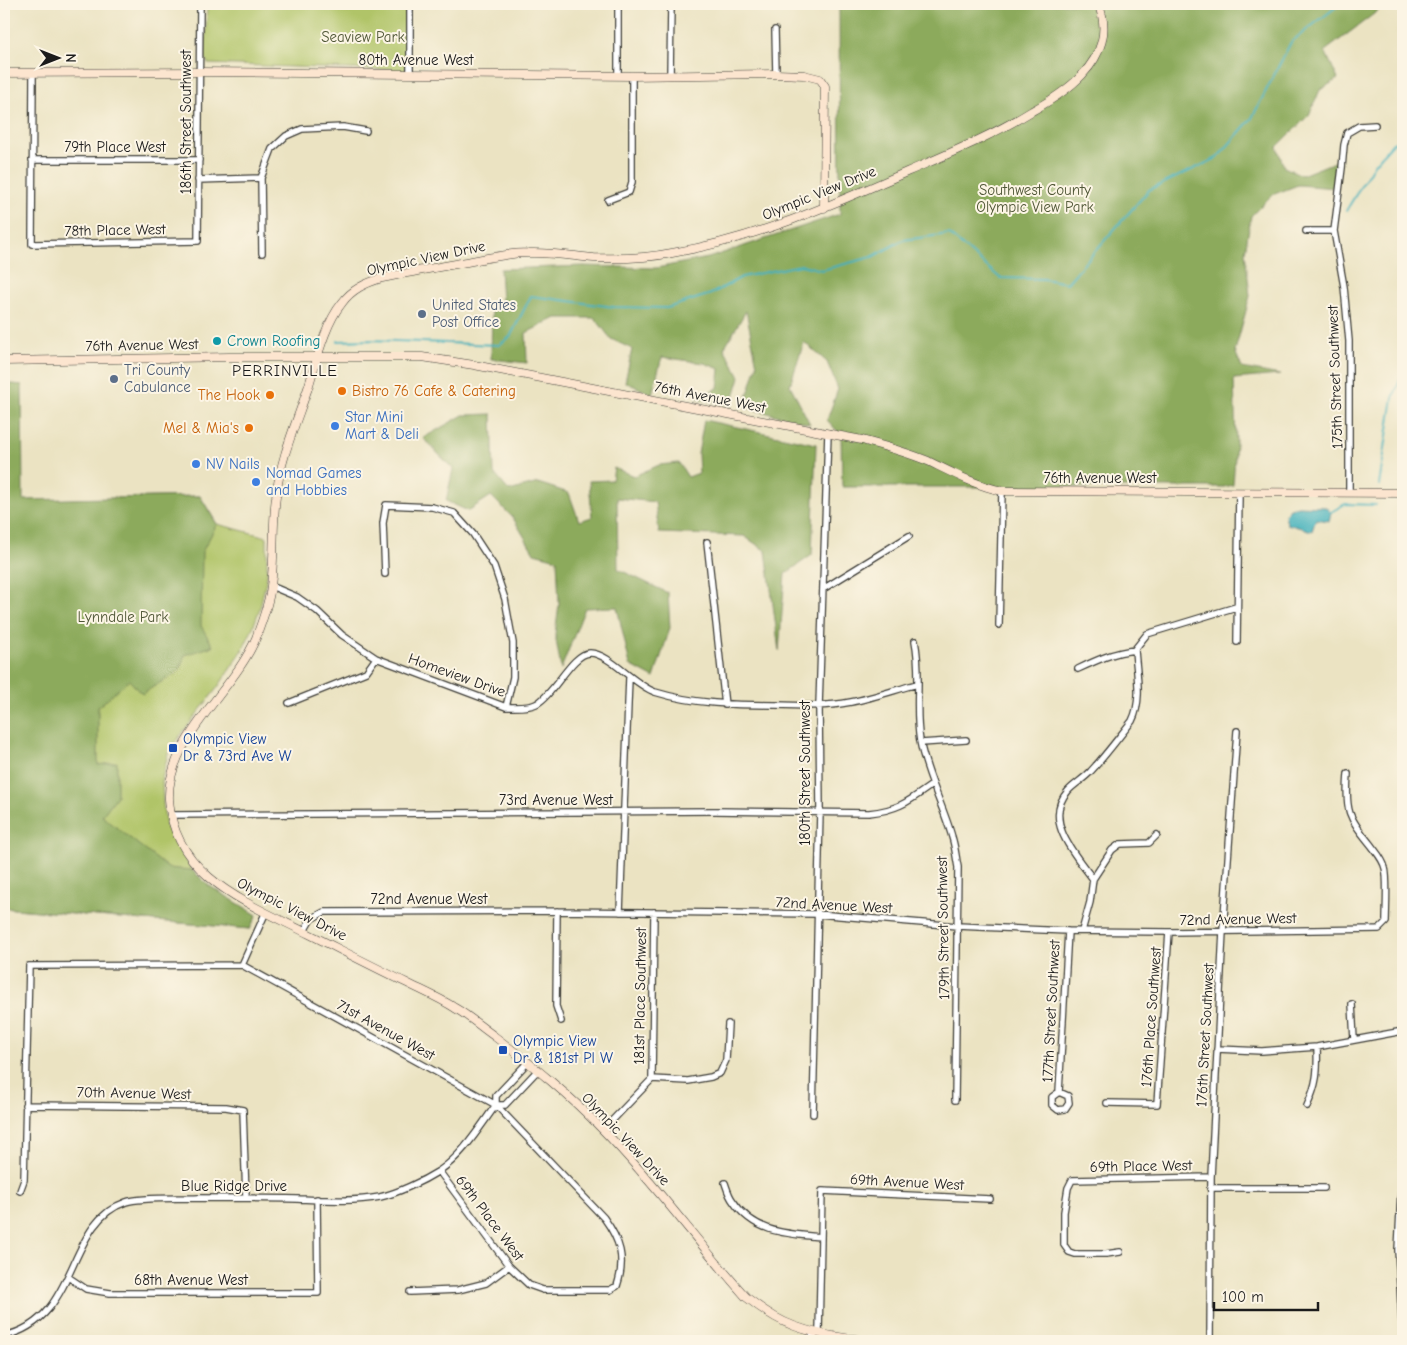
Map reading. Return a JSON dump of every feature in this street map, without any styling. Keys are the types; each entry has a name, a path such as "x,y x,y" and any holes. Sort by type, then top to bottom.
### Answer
{"street":[{"name":"186th Street Southwest","path":"198,241 200,4"},
{"path":"410,4 410,74"},
{"path":"618,4 618,75"},
{"path":"670,76 671,4"},
{"name":"Olympic View Drive","path":"876,1341 841,1339 796,1327 776,1318 746,1297 603,1130 528,1062 455,1008 304,931 265,914 219,887 196,864 183,847 176,833 169,799 170,785 177,760 193,732 244,661 262,622 271,586 274,509 286,453 333,317 344,300 358,288 377,280 518,253 608,258 672,254 774,227 824,208 984,138 1035,110 1066,89 1088,69 1100,48 1104,23 1098,4"},
{"path":"775,30 776,74"},
{"name":"80th Avenue West","path":"4,73 804,75 820,79 824,84 824,208"},
{"path":"32,160 33,73"},
{"path":"608,200 628,192 632,182 632,76"},
{"name":"175th Street Southwest","path":"1349,493 1349,340 1344,287 1334,231 1347,132 1359,126 1375,125"},
{"path":"262,252 261,178 272,149 286,136 302,129 343,127 366,131"},
{"name":"79th Place West","path":"32,160 199,160"},
{"name":"78th Place West","path":"32,160 32,244 198,241"},
{"path":"198,180 261,178"},
{"path":"1306,231 1334,231"},
{"name":"76th Avenue West","path":"4,361 318,357 431,359 474,365 862,440 913,455 970,482 1002,491 1403,493"},
{"name":"180th Street Southwest","path":"813,1114 820,811 819,706 828,433"},
{"path":"999,625 1002,491"},
{"path":"1237,642 1239,492"},
{"path":"385,574 383,524 386,505 432,507 454,513 473,534 494,566 505,599 513,643 512,677 506,707"},
{"path":"823,589 910,536"},
{"path":"707,542 725,704"},
{"name":"Homeview Drive","path":"271,586 297,597 317,611 342,636 376,658 506,707 536,704 552,690 580,656 588,653 599,654 629,678 652,691 678,698 725,704 819,706 851,702 917,684"},
{"path":"1093,879 1071,850 1058,826 1060,806 1067,792 1090,772 1137,712 1135,650 1147,634 1236,607"},
{"name":"179th Street Southwest","path":"915,641 918,656 917,712 921,743 952,838 956,860 955,1100"},
{"path":"1078,670 1122,651 1135,650"},
{"path":"289,703 366,672 376,658"},
{"path":"620,912 629,678"},
{"name":"176th Street Southwest","path":"1210,1341 1210,1188 1222,931 1237,731"},
{"path":"921,743 966,740"},
{"name":"72nd Avenue West","path":"304,931 311,919 324,912 558,911 817,914 957,926 1068,931 1169,932 1380,929 1386,922 1386,869 1379,855 1356,827 1349,812 1346,798 1348,774"},
{"name":"73rd Avenue West","path":"172,815 886,811 902,806 933,784"},
{"path":"1082,931 1090,902 1093,879 1112,850 1120,844 1149,843 1157,835"},
{"path":"558,911 556,1006 561,1021"},
{"name":"181st Place Southwest","path":"652,1079 654,912"},
{"path":"242,965 265,914"},
{"name":"177th Street Southwest","path":"1059,1092 1068,931"},
{"name":"176th Place Southwest","path":"1107,1103 1157,1104 1169,932"},
{"name":"71st Avenue West","path":"25,1105 29,966 242,965 496,1106 604,1218 615,1234 621,1253 621,1273 617,1286 610,1290"},
{"path":"1352,1004 1354,1040"},
{"path":"603,1130 652,1079 688,1081 711,1077 720,1073 727,1054 728,1024"},
{"path":"1217,1049 1262,1051 1317,1047 1403,1031"},
{"path":"1307,1106 1318,1072 1317,1047"},
{"name":"Blue Ridge Drive","path":"4,1336 17,1333 29,1327 42,1317 56,1300 88,1236 102,1216 115,1206 128,1201 143,1200 246,1197 353,1200 380,1197 402,1189 439,1171 462,1150 496,1106 496,1096 528,1062"},
{"name":"Blue Ridge Drive","path":"496,1106 505,1105 538,1070"},
{"path":"20,1191 24,1180 25,1105"},
{"name":"70th Avenue West","path":"25,1105 226,1107 243,1110 246,1197"},
{"path":"1403,1153 1398,1250 1403,1341"},
{"name":"69th Place West","path":"439,1171 509,1266 529,1285 543,1290 610,1290"},
{"name":"69th Place West","path":"1120,1252 1075,1254 1069,1252 1064,1245 1065,1204 1068,1188 1072,1180 1211,1177"},
{"path":"724,1183 733,1201 749,1218 765,1229 782,1234 821,1237 819,1332 807,1341"},
{"path":"1210,1188 1324,1188"},
{"name":"69th Avenue West","path":"821,1237 822,1191 990,1199"},
{"name":"68th Avenue West","path":"68,1277 86,1289 110,1293 318,1293 317,1200"},
{"path":"410,1292 458,1290 486,1282 509,1266"}],"green space":[{"name":"Seaview Park","path":"207,4 406,4 406,71 208,64 205,58"},
{"name":"Southwest County Olympic View Park","path":"839,4 1387,4 1325,51 1338,79 1320,90 1309,115 1277,147 1284,167 1302,175 1337,161 1335,188 1298,185 1272,195 1251,216 1245,252 1250,296 1235,351 1242,368 1280,375 1234,379 1236,443 1233,485 1224,487 842,487 841,435 827,420 838,389 827,362 804,342 790,385 810,424 744,407 757,365 746,311 724,348 740,377 731,406 696,398 718,388 720,369 704,363 662,357 652,394 625,382 632,349 611,339 595,318 556,318 526,333 527,363 491,359 492,306 502,302 500,269 583,266 656,268 708,258 840,214"},
{"name":"Lynndale Park","path":"4,383 22,385 23,500 200,496 217,524 202,552 201,626 213,646 185,655 179,671 142,694 129,680 98,707 98,765 117,762 117,796 102,816 168,868 192,870 208,885 257,915 250,929 4,908"},
{"path":"492,414 494,473 509,491 538,483 569,493 579,521 592,517 589,481 612,480 614,468 634,476 659,465 679,463 688,477 699,473 698,454 704,420 816,444 812,555 785,574 779,651 766,551 744,536 659,533 655,502 617,498 618,569 668,593 670,628 654,678 630,665 617,607 585,608 561,669 555,634 559,604 557,559 534,553 513,518 491,496 468,511 446,501 453,469 423,438 463,415"},
{"name":"Lynndale Park","path":"200,496 217,524 267,537 267,576 260,608 242,651 218,687 169,750 162,779 166,828 192,870 207,885 257,915 250,929 4,908 4,501"}],"water":[{"path":"1298,506 1326,507 1331,513 1329,521 1316,519 1312,531 1287,524 1285,514 1290,508"}],"waterway":[{"path":"338,341 370,340 499,345 510,337 531,296 614,307 667,308 711,294 742,277 801,265 822,270 872,257 903,240 949,234 1000,278 1044,279 1067,283 1149,190 1217,158 1252,118 1291,42 1340,4"},
{"path":"1346,211 1375,163 1393,143 1403,140"},
{"path":"1379,485 1393,398 1403,372"},
{"path":"1331,512 1345,504 1376,505"}],"place":[{"name":"United States Post Office","path":"422,314"},
{"name":"Crown Roofing","path":"217,341"},
{"name":"Tri County Cabulance","path":"114,379"},
{"name":"Bistro 76 Cafe & Catering","path":"342,391"},
{"name":"The Hook","path":"270,395"},
{"name":"Star Mini Mart & Deli","path":"335,426"},
{"name":"Mel & Mia's","path":"249,428"},
{"name":"NV Nails","path":"196,464"},
{"name":"Nomad Games and Hobbies","path":"256,482"},
{"name":"Olympic View Dr & 73rd Ave W","path":"173,748"},
{"name":"Olympic View Dr & 181st Pl W","path":"503,1050"}],"district":[{"name":"PERRINVILLE","path":"285,371"}]}
